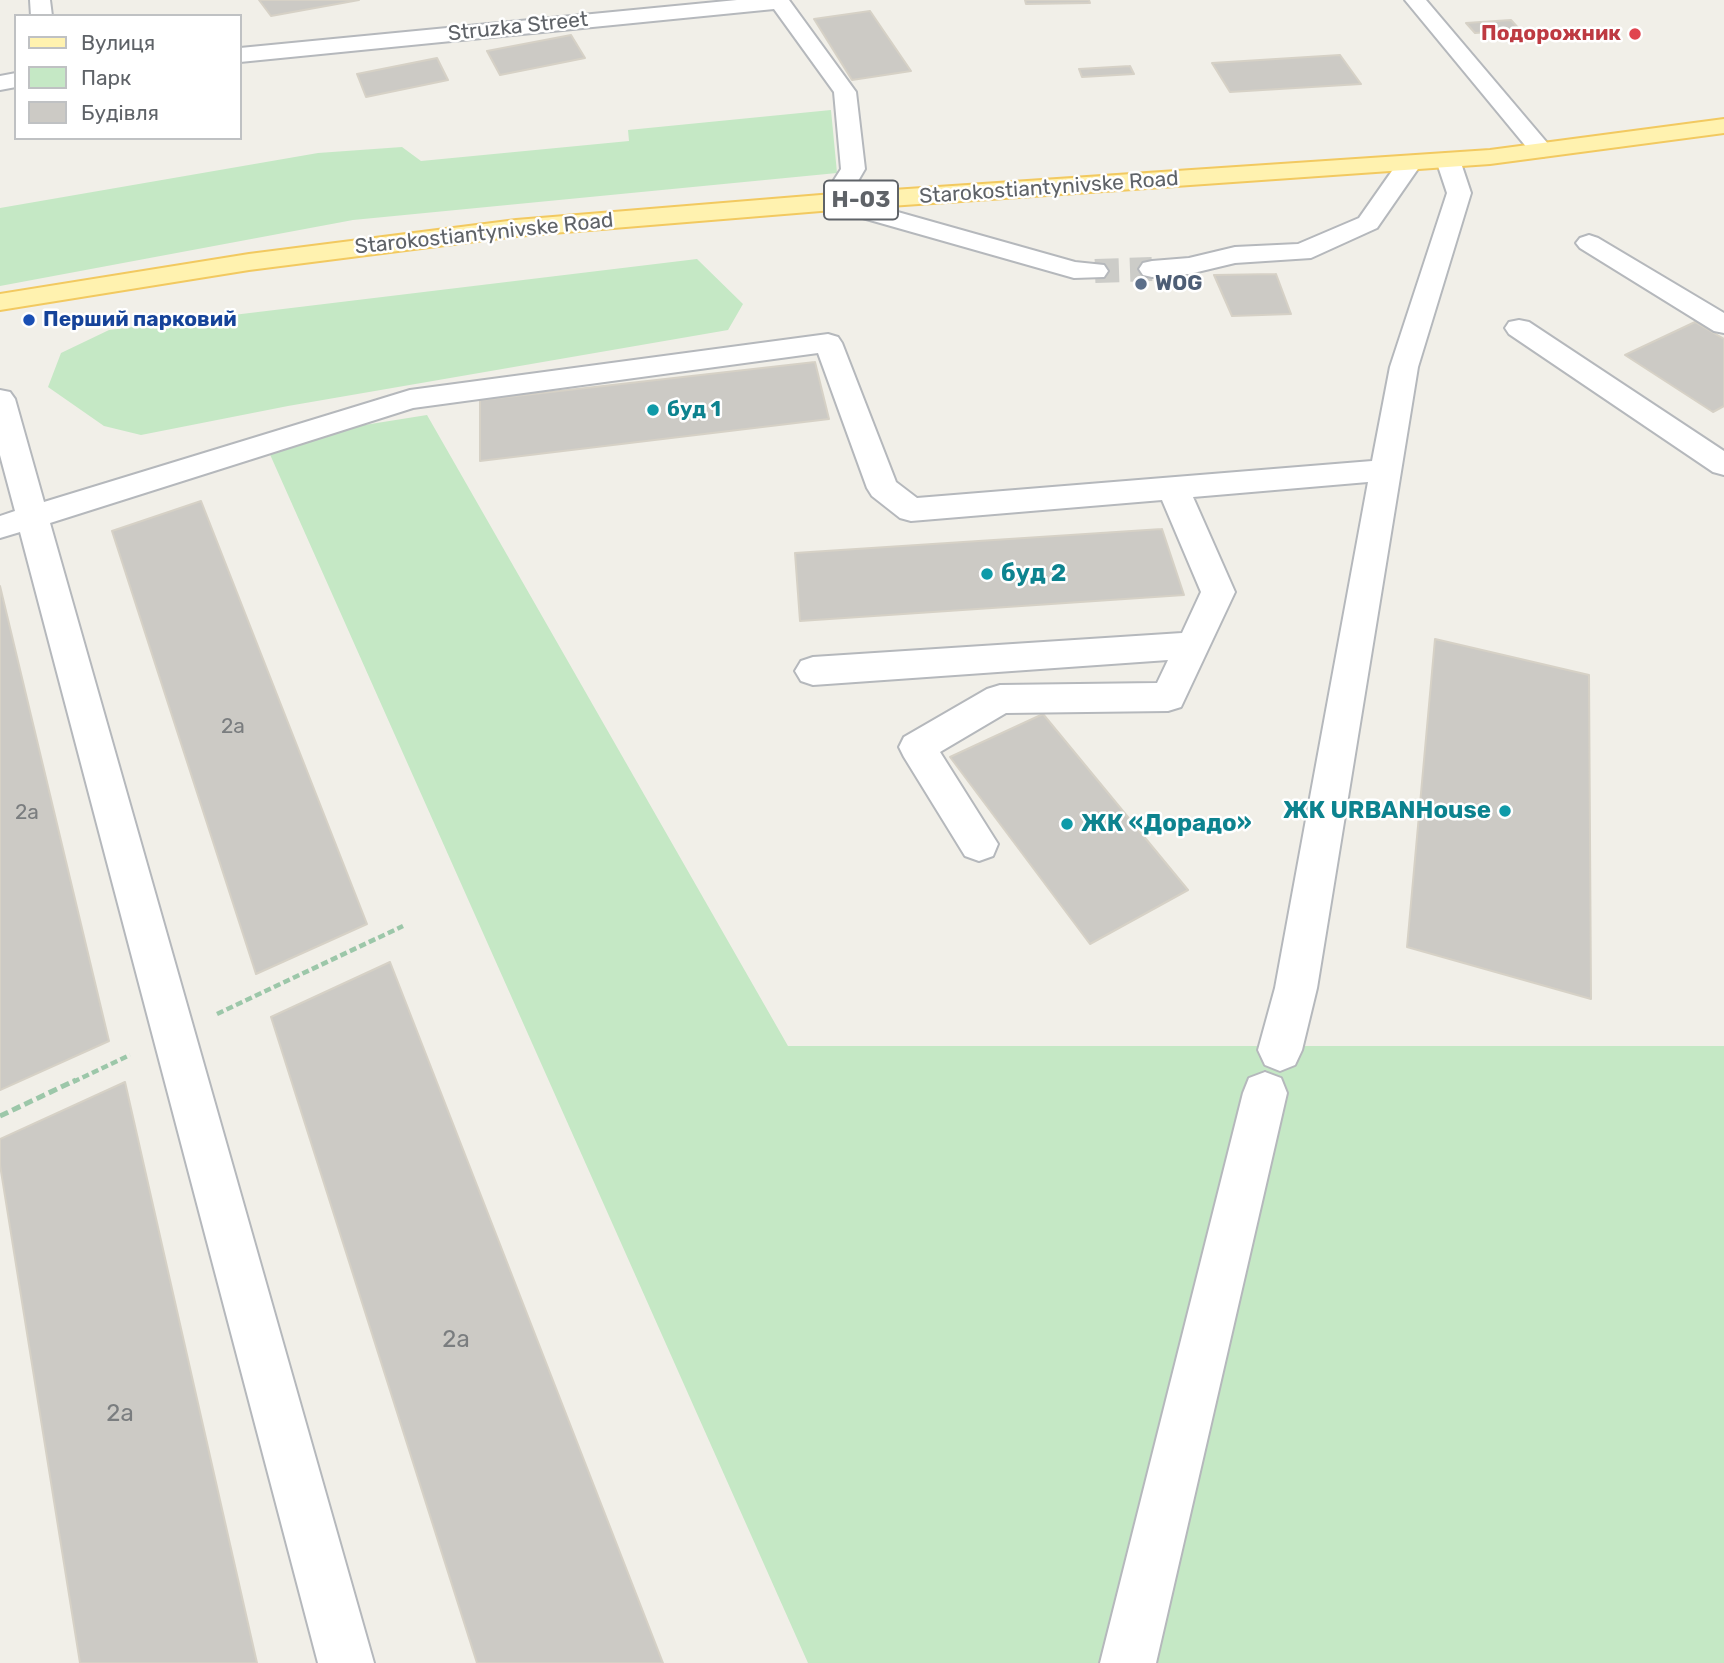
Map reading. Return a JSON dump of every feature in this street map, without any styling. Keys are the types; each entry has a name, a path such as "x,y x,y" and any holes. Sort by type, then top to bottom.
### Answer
{"main road":[{"name":"Starokostiantynivske Road","path":"0,302 249,262 516,228 833,202 1448,160 1724,126"}],"street":[{"path":"1415,0 1541,150"},
{"name":"Struzka Street","path":"242,55 771,1 845,92 853,169 833,202"},
{"path":"1128,1663 1272,1071 1296,988 1404,366 1459,193 1448,160"},
{"path":"1152,269 1189,266 1235,255 1302,252 1368,223 1410,163"},
{"path":"833,202 1074,270 1095,271"},
{"path":"1589,243 1724,325"},
{"path":"1519,328 1724,465"},
{"path":"16,522 410,399 828,342 883,488 911,510 1388,470"},
{"path":"0,399 16,522 346,1663"},
{"path":"979,844 917,747 1000,699 1168,697 1218,592 1173,488"},
{"path":"813,671 1192,645"}],"green space":[{"path":"831,110 837,173 353,220 0,286 0,208 318,153 402,147 421,161 629,141 628,130"},
{"path":"697,259 743,304 728,330 288,406 141,435 104,426 48,387 61,353 109,330"},
{"path":"427,415 788,1046 1724,1046 1724,1663 808,1663 264,441"}],"building":[{"path":"259,0 359,0 271,16"},
{"path":"1025,0 1089,0 1090,3 1026,4"},
{"path":"870,11 911,71 852,80 814,19"},
{"path":"1511,20 1520,30 1475,33 1466,23"},
{"path":"571,35 585,58 500,75 487,51"},
{"path":"1340,55 1361,84 1230,92 1212,63"},
{"path":"437,58 448,80 366,97 357,74"},
{"path":"1130,66 1134,74 1082,77 1079,69"},
{"path":"1276,274 1291,314 1232,316 1214,275"},
{"path":"1695,322 1724,339 1724,406 1713,412 1625,355"},
{"name":"буд 1","path":"815,362 829,419 480,461 480,400"},
{"path":"201,501 367,924 256,974 112,531"},
{"name":"буд 2","path":"1162,529 1184,595 800,621 795,553"},
{"path":"0,586 109,1041 0,1090"},
{"name":"ЖК URBANHouse","path":"1435,639 1589,675 1591,999 1407,947"},
{"name":"ЖК «Дорадо»","path":"1043,714 1188,890 1090,944 950,757"},
{"path":"390,962 663,1663 477,1663 271,1017"},
{"path":"125,1082 257,1663 80,1663 0,1165 0,1139"}],"tunnel":[{"path":"1095,271 1152,269"}],"place":[{"name":"Подорожник","path":"1635,34"},
{"name":"WOG","path":"1141,284"},
{"name":"Перший парковий","path":"29,320"},
{"name":"буд 1","path":"653,410"},
{"name":"буд 2","path":"987,574"},
{"name":"ЖК URBANHouse","path":"1505,811"},
{"name":"ЖК «Дорадо»","path":"1067,824"}]}
